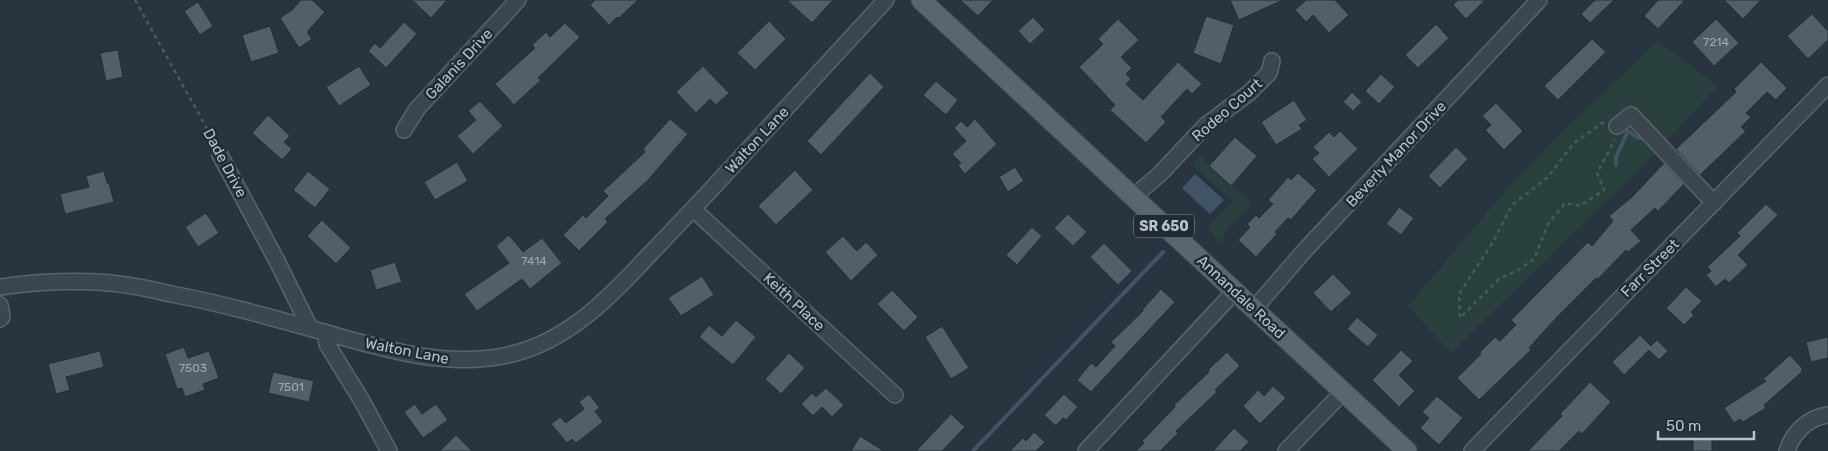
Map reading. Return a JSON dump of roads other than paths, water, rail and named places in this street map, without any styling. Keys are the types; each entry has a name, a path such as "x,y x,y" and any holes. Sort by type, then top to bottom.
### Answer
{"main road":[{"name":"Annandale Road","path":"921,0 1407,451"}],"street":[{"name":"Galanis Drive","path":"404,130 417,109 518,0"},
{"name":"Walton Lane","path":"0,287 56,282 108,283 133,286 262,314 405,354 443,360 492,358 510,355 540,345 584,318 632,274 886,0"},
{"name":"Beverly Manor Drive","path":"1254,309 1306,250 1539,0"},
{"name":"Rodeo Court","path":"1133,197 1176,157 1206,125 1248,93 1269,73 1272,61"},
{"name":"Farr Street","path":"1472,451 1604,313 1828,85"},
{"path":"1617,126 1631,115 1714,203"},
{"name":"Dade Drive","path":"220,155 277,261 310,328"},
{"name":"Keith Place","path":"694,209 895,395"},
{"path":"1086,451 1234,291"},
{"path":"0,305 2,317 0,319"},
{"path":"325,332 327,344 362,401 389,451"},
{"path":"1286,451 1342,392"},
{"path":"1787,451 1794,435 1802,427 1814,419 1828,415"}],"water":[{"path":"1195,174 1224,200 1210,214 1182,188"}],"waterway":[{"path":"1616,165 1616,157 1628,131 1641,138"},
{"path":"973,451 1163,252"}]}
